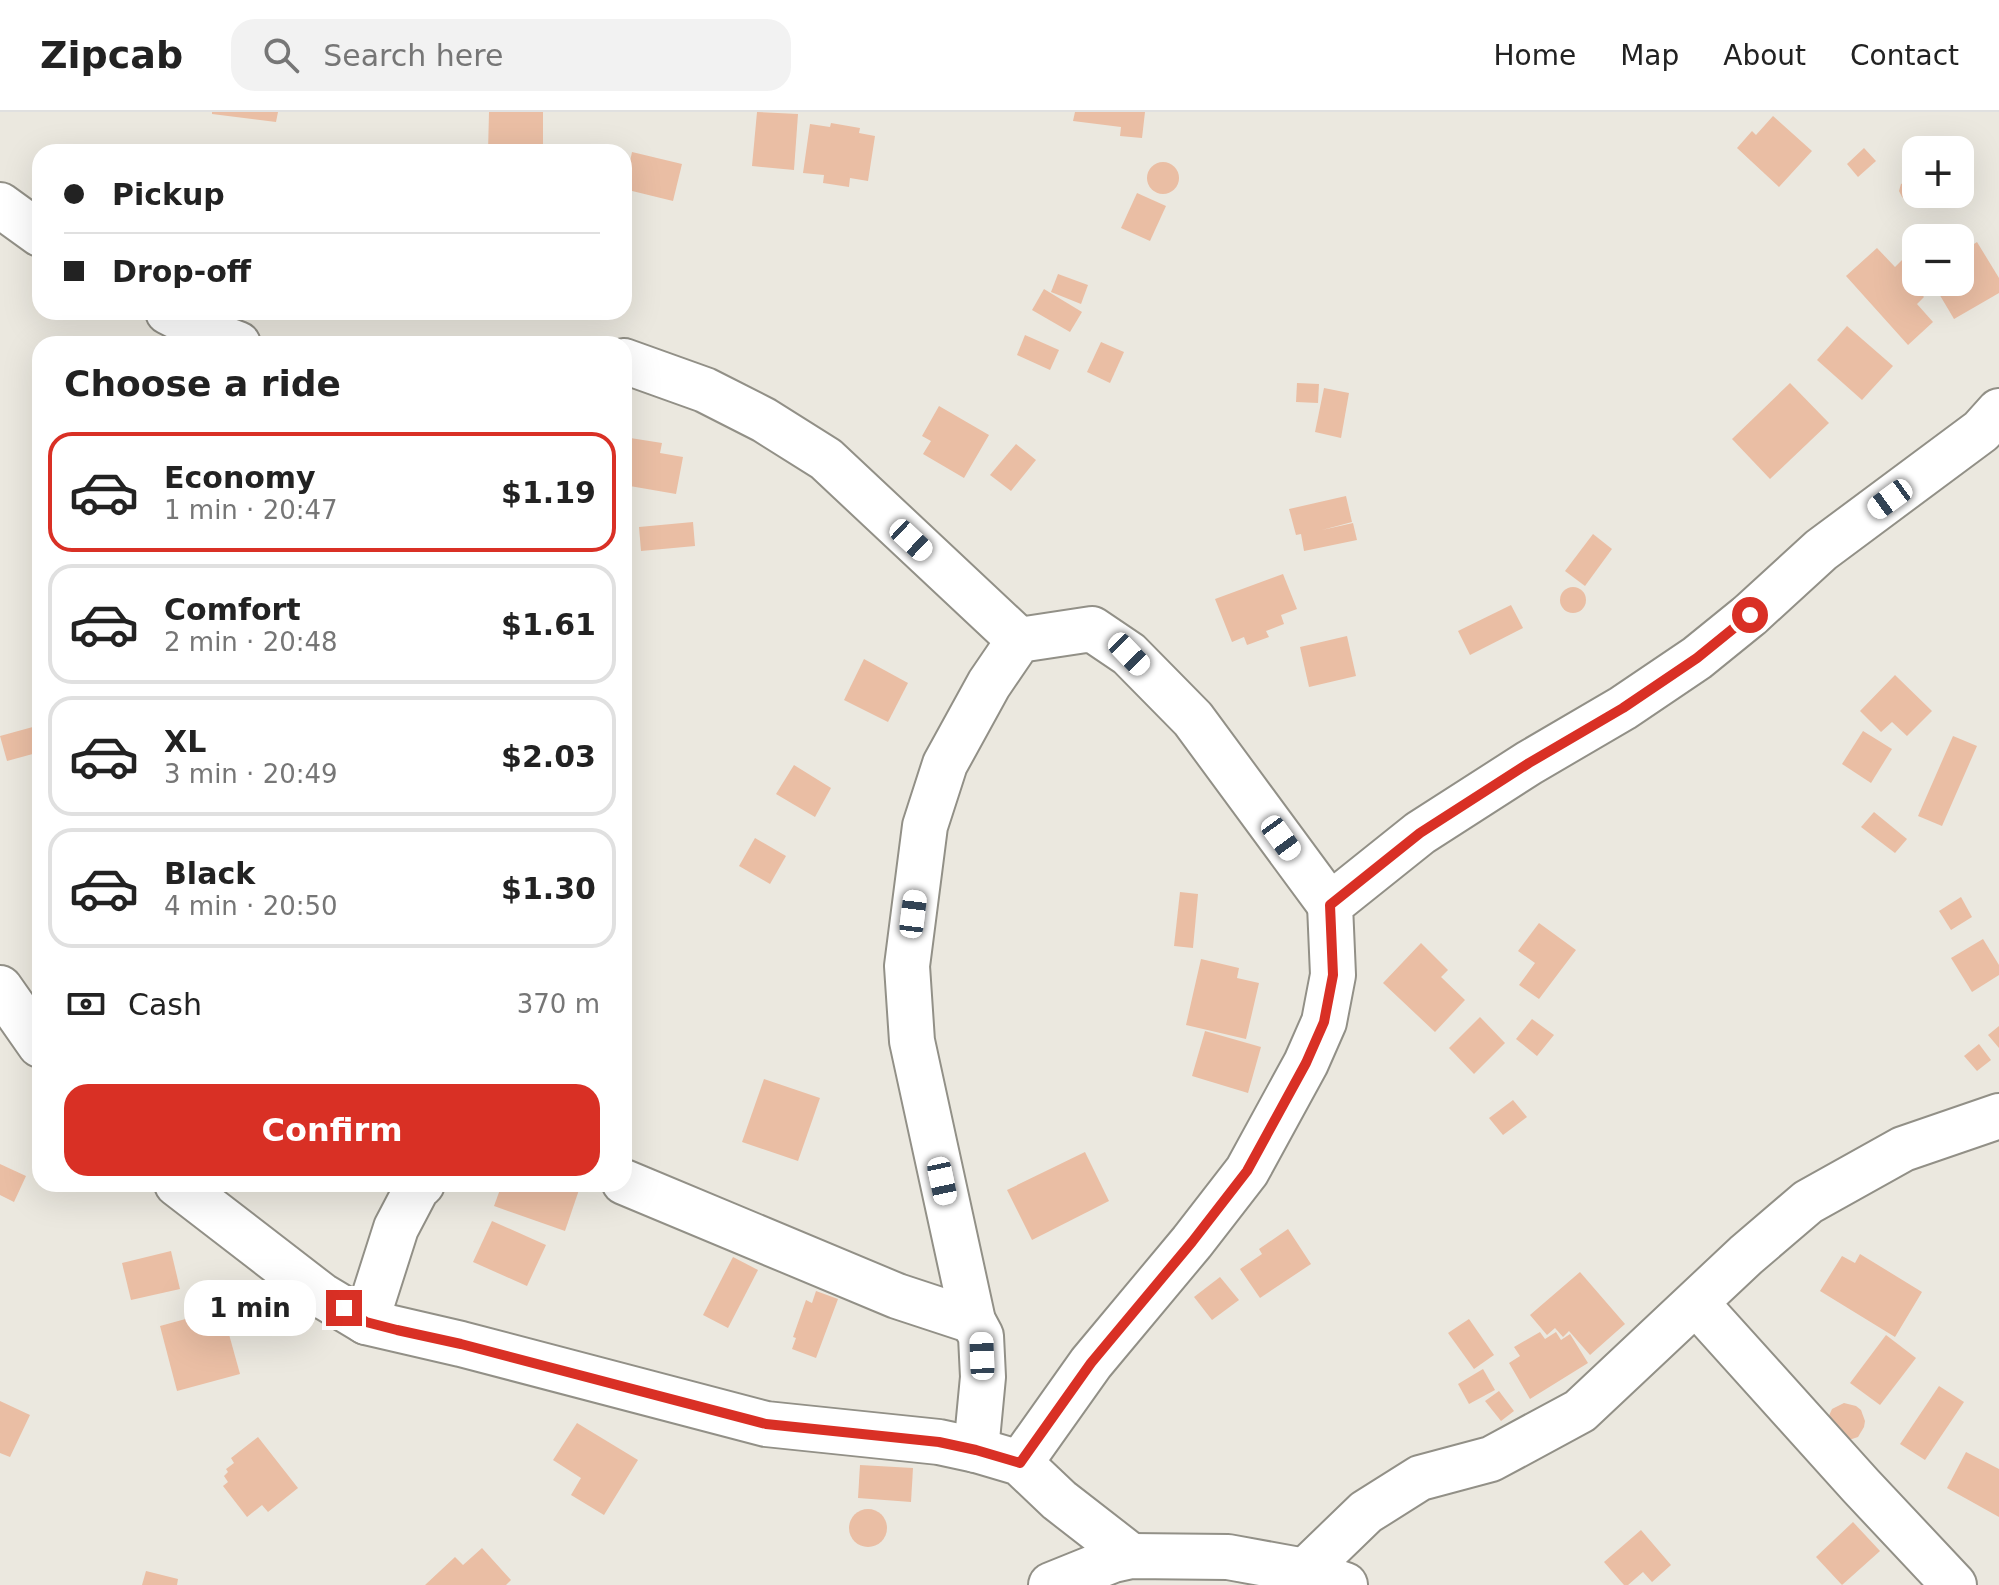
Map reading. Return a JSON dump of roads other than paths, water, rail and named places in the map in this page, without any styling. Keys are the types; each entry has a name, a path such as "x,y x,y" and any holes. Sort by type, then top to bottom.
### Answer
{"street":[{"path":"0,205 32,228"},
{"path":"184,320 217,336"},
{"path":"632,364 705,390 764,420 826,459 1019,640"},
{"path":"1330,905 1420,833 1529,763 1623,708 1697,658 1821,550 1981,431 1999,411"},
{"path":"976,1450 983,1377 981,1336 973,1321 912,1041 907,966 925,826 945,764 989,684 1019,640 1092,629 1129,654 1193,719 1330,905 1333,975 1324,1022 1306,1063 1247,1171 1091,1363 1020,1463"},
{"path":"0,988 32,1034"},
{"path":"1051,1585 1131,1556 1228,1557 1325,1578 1366,1512 1420,1478 1491,1459 1580,1411 1746,1255 1808,1202 1903,1149 1999,1116"},
{"path":"632,1185 897,1296 973,1321"},
{"path":"187,1192 321,1295 366,1322 766,1424 939,1442 1020,1463 1059,1500 1131,1556"},
{"path":"366,1322 396,1228 415,1192"},
{"path":"1696,1303 1954,1585"}]}
